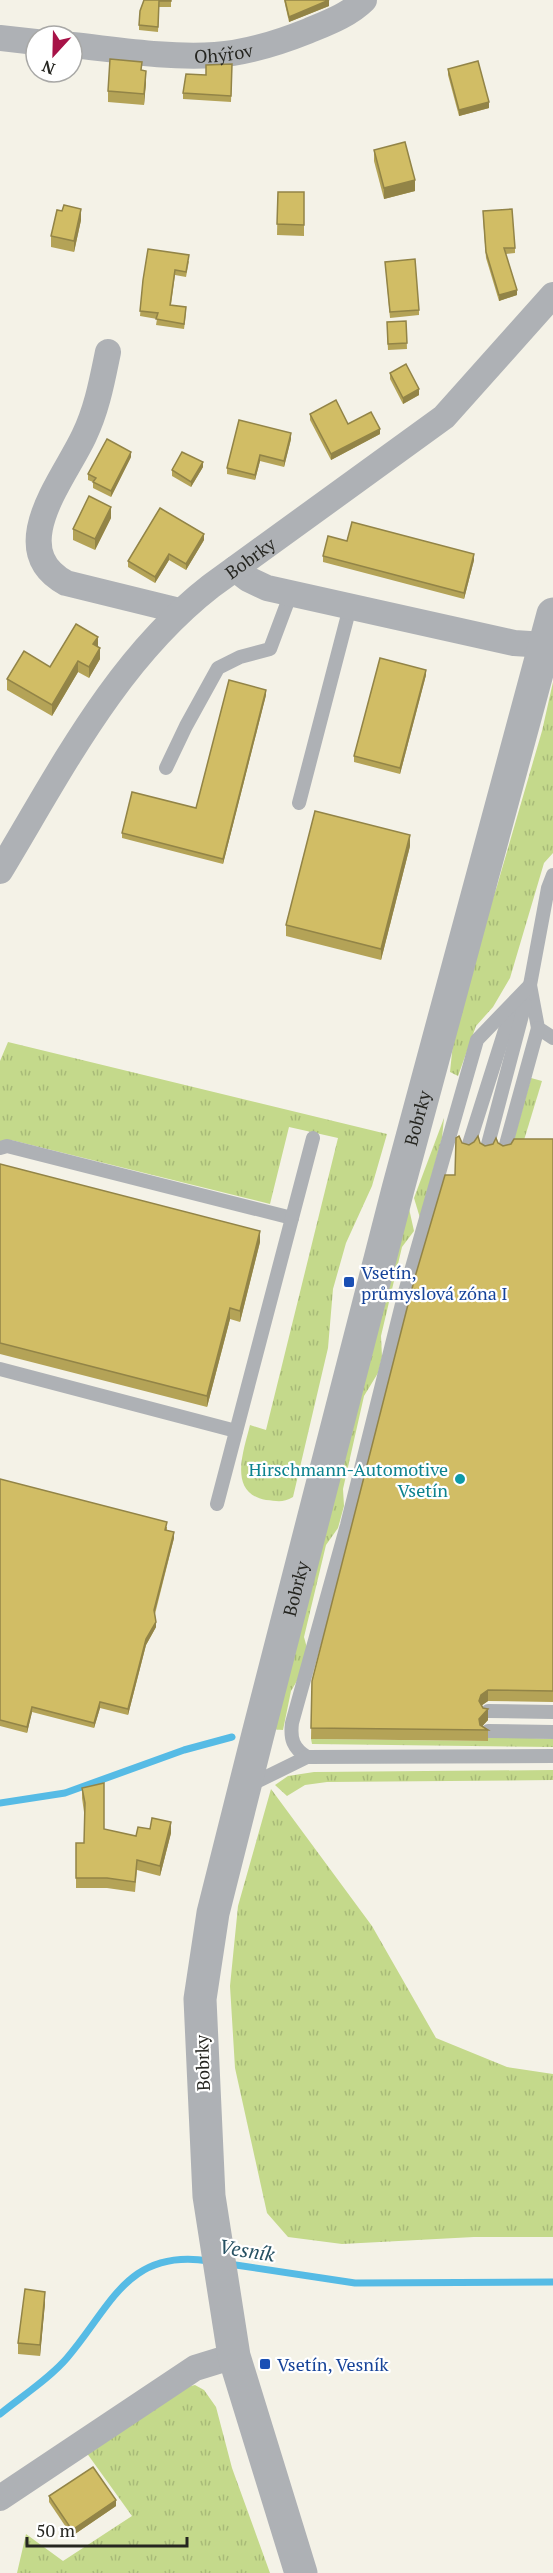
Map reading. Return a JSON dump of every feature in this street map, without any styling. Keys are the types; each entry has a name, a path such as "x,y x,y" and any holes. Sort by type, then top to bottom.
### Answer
{"street":[{"name":"Ohýřov","path":"84,46 177,56 217,55 265,46 290,38 330,22 364,0"},
{"path":"0,38 24,41"},
{"name":"Bobrky","path":"0,871 114,687 146,645 180,611 444,417 553,295"},
{"path":"108,352 94,412 40,520 38,543 44,562 53,576 66,583 180,611"},
{"path":"235,569 248,579 267,588 291,594 514,643 549,646"},
{"name":"Bobrky","path":"301,2573 234,2356 209,2196 200,1999 213,1913 398,1189 549,646 553,614"},
{"path":"0,2498 195,2368 234,2356"}],"lane":[{"path":"166,768 218,668 240,657 270,650 291,594"},
{"path":"299,803 350,607"},
{"path":"487,1148 530,985 548,888 553,876"},
{"path":"307,1757 297,1750 291,1737 292,1723 347,1525 405,1292 477,1040 530,985"},
{"path":"505,1148 538,1028 530,985"},
{"path":"468,1147 505,1030 530,985"},
{"path":"538,1028 553,1038"},
{"path":"217,1504 313,1138"},
{"path":"0,1148 8,1146 292,1218"},
{"path":"0,1369 236,1431"},
{"path":"488,1711 553,1712"},
{"path":"488,1731 553,1732"},
{"path":"245,1788 307,1757 553,1756"}],"green space":[{"path":"553,682 553,853 544,863 510,978 493,1007 476,1026 458,1076 450,1072 457,1005 497,886 542,731"},
{"path":"8,1042 387,1134 372,1186 346,1243 333,1289 328,1348 293,1497 277,1501 254,1496 246,1489 242,1480 242,1458 250,1425 266,1430 338,1138 289,1127 270,1204 11,1140 0,1141 0,1061"},
{"path":"531,1078 542,1081 521,1150 511,1150"},
{"path":"444,1118 442,1138 420,1218 414,1198"},
{"path":"408,1204 414,1231 402,1247 381,1336 382,1357 378,1373 364,1396 343,1489 344,1506 338,1528 326,1545 304,1637 307,1648 301,1674 291,1691 283,1730 269,1729"},
{"path":"488,1736 553,1739 553,1747 312,1744 311,1739 487,1741"},
{"path":"553,1770 553,1780 327,1782 305,1785 287,1796 275,1785 288,1776 314,1772"},
{"path":"271,1789 372,1926 436,2038 507,2067 553,2074 553,2237 474,2237 342,2244 288,2237 267,2213 235,2068 230,1986 238,1906"},
{"path":"195,2385 204,2390 216,2407 232,2468 270,2573 17,2573 26,2534 63,2561 132,2516 86,2452 182,2388"}],"building":[{"path":"144,0 171,0 159,1 158,27 139,25"},
{"path":"285,0 329,0 289,17"},
{"path":"110,59 142,62 141,70 146,71 144,94 108,91"},
{"path":"478,61 489,102 459,110 448,69"},
{"path":"232,64 231,96 183,93 186,74 206,75 206,65"},
{"path":"405,142 415,180 384,188 374,150"},
{"path":"278,192 304,192 304,225 277,224"},
{"path":"64,205 81,209 74,241 51,236 57,210 62,211"},
{"path":"512,209 515,248 504,248 517,290 499,295 486,252 483,211"},
{"path":"148,249 189,255 186,272 175,270 170,305 186,307 184,324 156,319 158,313 140,311"},
{"path":"415,259 419,310 390,312 385,262"},
{"path":"406,321 407,343 388,344 387,322"},
{"path":"406,364 419,389 403,398 390,373"},
{"path":"336,400 348,424 371,412 380,429 331,454 310,414"},
{"path":"239,420 291,433 284,461 260,455 255,475 227,468"},
{"path":"107,439 131,452 111,491 93,482 96,478 88,474"},
{"path":"182,452 203,462 191,482 172,470"},
{"path":"89,496 111,507 95,539 73,529"},
{"path":"160,508 204,534 186,564 169,554 155,577 128,561"},
{"path":"352,522 474,554 464,593 323,556 328,536 347,541"},
{"path":"76,624 98,637 93,644 100,648 89,667 78,661 52,705 7,679 24,651 50,667"},
{"path":"380,658 426,670 400,768 354,756"},
{"path":"229,680 266,690 223,859 122,833 132,792 196,808"},
{"path":"315,811 410,835 381,949 286,925"},
{"name":"Hirschmann-Automotive Vsetín","path":"459,1136 462,1143 469,1145 478,1136 480,1143 485,1146 493,1144 496,1138 503,1146 511,1144 514,1139 553,1139 553,1691 488,1690 481,1695 479,1701 483,1708 488,1709 479,1719 480,1725 488,1730 311,1728 312,1681 415,1277 445,1175 455,1175 456,1138"},
{"path":"0,1164 260,1231 240,1311 230,1308 207,1396 0,1343"},
{"path":"0,1479 167,1522 165,1530 174,1532 154,1610 156,1622 146,1639 128,1709 100,1702 94,1723 32,1707 27,1727 0,1720"},
{"path":"104,1783 104,1829 136,1836 138,1827 150,1829 152,1818 171,1822 160,1866 137,1860 135,1882 107,1878 76,1878 76,1843 84,1843 85,1803 82,1788"},
{"path":"25,2289 45,2292 40,2345 18,2343"},
{"path":"93,2467 116,2500 72,2530 49,2496"}],"waterway":[{"path":"0,1803 65,1793 184,1750 232,1737"},
{"name":"Vesník","path":"0,2414 60,2366 110,2301 140,2273 158,2264 181,2259 209,2261"},
{"name":"Vesník","path":"229,2264 355,2283 553,2282"}],"place":[{"name":"Vsetín, průmyslová zóna I","path":"349,1282"},
{"name":"Hirschmann-Automotive Vsetín","path":"460,1479"},
{"name":"Vsetín, Vesník","path":"265,2364"}]}
